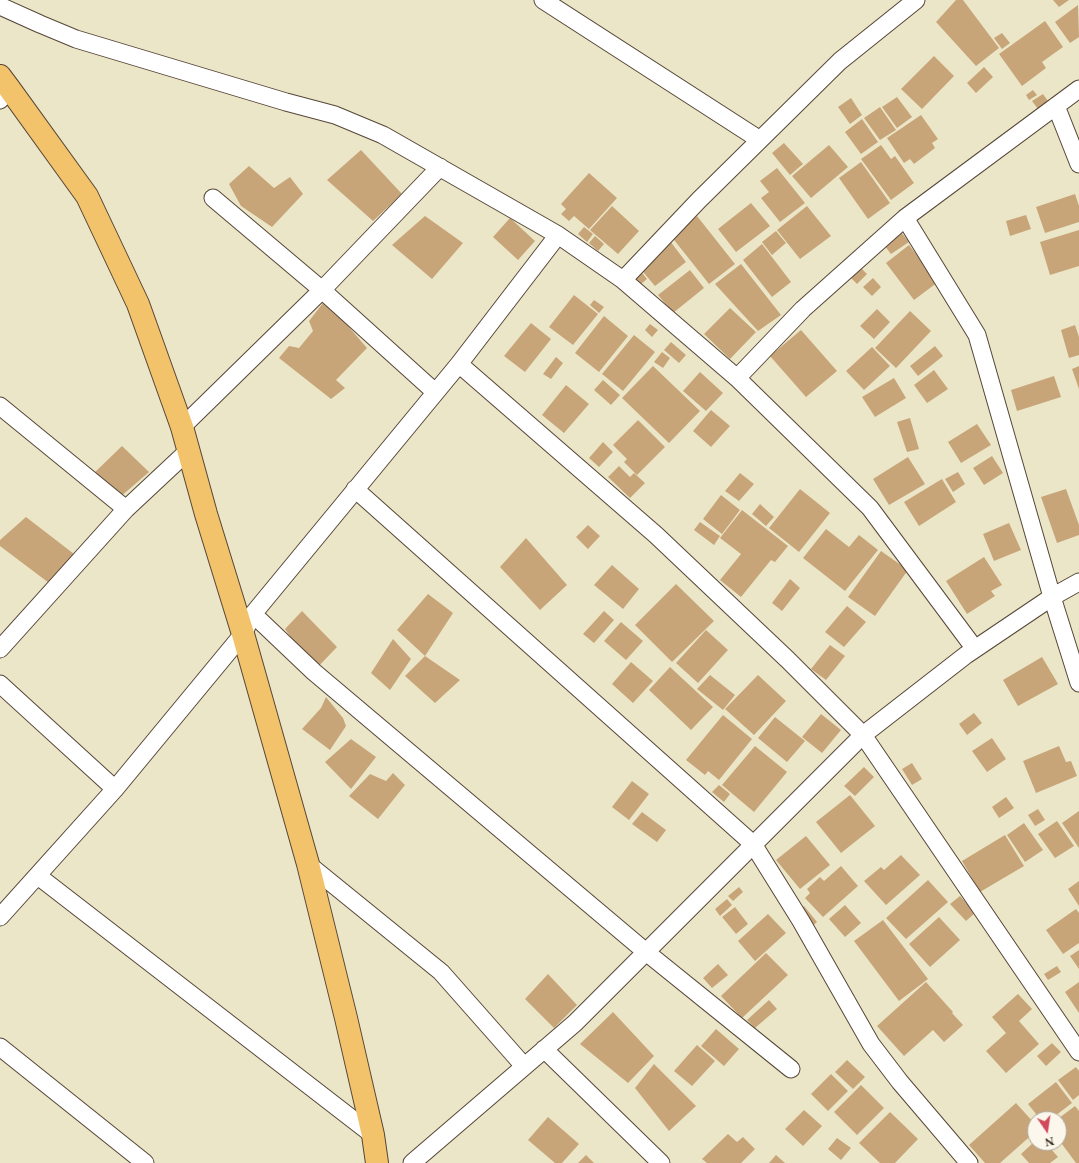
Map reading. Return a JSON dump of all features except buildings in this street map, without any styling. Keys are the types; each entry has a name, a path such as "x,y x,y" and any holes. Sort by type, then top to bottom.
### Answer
{"main road":[{"path":"3,88 86,196 138,304 182,427 243,634 308,864 373,1134 377,1163"}],"street":[{"path":"543,0 760,140"},
{"path":"623,280 699,200 840,60 916,0"},
{"path":"0,6 76,39 278,100 335,115 383,135 558,235 623,280 737,378 870,508 975,649"},
{"path":"737,378 803,308 905,218 1079,89"},
{"path":"1056,106 1079,164"},
{"path":"182,427 322,290 440,168"},
{"path":"213,198 322,290 435,392"},
{"path":"905,218 977,335 1052,597 1079,683"},
{"path":"0,917 115,789 243,634 253,614 459,364 558,235"},
{"path":"459,364 656,535 788,660 863,735 1079,1052"},
{"path":"0,406 126,509"},
{"path":"0,649 126,509 188,451"},
{"path":"355,489 753,844 801,921 870,1044 900,1082 969,1163"},
{"path":"414,1162 575,1023 863,735 975,649 1052,597 1079,582"},
{"path":"253,614 314,672 646,952 791,1068"},
{"path":"0,684 115,789"},
{"path":"308,864 441,972 524,1066"},
{"path":"38,876 373,1134"},
{"path":"0,1047 145,1163"},
{"path":"544,1049 661,1163"}]}
